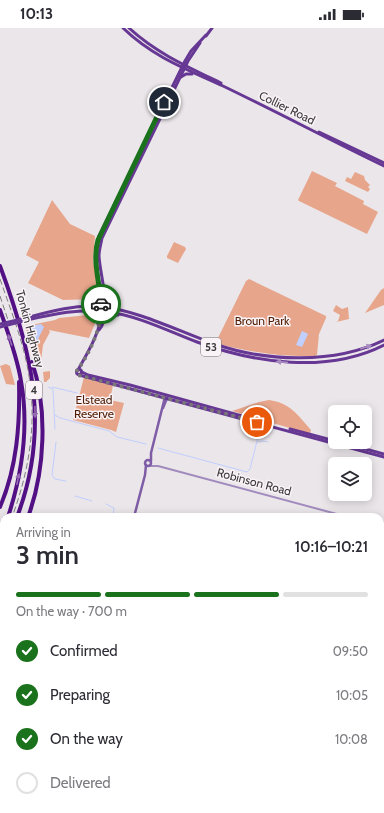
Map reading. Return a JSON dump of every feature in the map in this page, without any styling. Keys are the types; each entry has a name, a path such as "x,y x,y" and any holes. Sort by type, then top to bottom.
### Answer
{"highway":[{"name":"Tonkin Highway","path":"0,266 15,307 34,385 35,430 33,452 24,496 18,513"},
{"name":"Tonkin Highway","path":"0,310 18,369 23,399 23,443 18,479 9,513"},
{"path":"24,340 36,378 42,421 40,469 29,513"},
{"path":"0,507 10,478 18,440 20,408 18,369"}],"main road":[{"path":"124,28 150,50 174,64 184,67"},
{"path":"129,28 154,48 184,67"},
{"path":"184,67 191,51 212,28"},
{"path":"98,266 102,240 160,120 166,103 184,67 206,35"},
{"path":"190,58 190,65 192,69"},
{"path":"174,64 179,76"},
{"name":"Collier Road","path":"184,67 192,69 384,165"},
{"name":"Collier Road","path":"184,67 194,74 223,86 384,165"},
{"path":"179,76 194,74"},
{"path":"152,100 160,104 161,109"},
{"path":"166,103 161,109 100,234 96,246 104,319 101,328 98,331 84,360 80,372 166,397 384,455"},
{"path":"153,126 160,120"},
{"path":"119,196 126,190"},
{"path":"96,246 100,240 102,240"},
{"path":"81,306 97,303 103,299"},
{"path":"103,299 113,308"},
{"name":"53","path":"26,319 60,309 81,306 113,308 132,313 226,348 276,356 320,357 341,354 359,350 384,340"},
{"path":"94,311 98,318 98,331"},
{"name":"53","path":"0,325 54,314 94,311 103,312 139,320 225,352 276,361 291,362 338,359 360,355 384,345"},
{"path":"98,327 103,312"},
{"path":"104,319 111,316 122,315"},
{"path":"135,513 145,475 150,464 151,453 166,397"},
{"path":"166,397 328,439"},
{"path":"364,449 384,455"},
{"path":"147,460 151,453"},
{"path":"147,460 146,462 150,464"},
{"path":"147,460 150,464"}],"street":[{"name":"Robinson Road","path":"150,464 333,513"}],"green space":[{"path":"312,171 337,183 335,186 364,201 363,204 378,212 367,234 298,200"},
{"path":"355,172 364,176 365,180 370,185 368,187 370,189 368,192 345,181 347,177 351,179"},
{"path":"52,200 70,224 95,236 93,259 98,296 96,299 63,300 28,283 39,262 26,255"},
{"path":"174,242 185,247 186,249 178,263 167,258"},
{"name":"Broun Park","path":"249,279 326,316 319,334 317,355 296,356 268,354 231,347 216,342 246,281"},
{"path":"384,288 384,305 365,313 381,290"},
{"path":"336,305 342,309 348,307 349,319 336,322 338,321 340,315 333,311"},
{"path":"88,315 95,317 96,321 89,338 49,330 50,332 43,345 41,361 33,358 28,342 26,326 59,318"},
{"path":"6,364 10,366 15,385 6,384 0,366"},
{"path":"50,371 50,378 44,382 43,372"},
{"name":"Elstead Reserve","path":"84,377 113,385 110,400 124,403 116,432 73,420"},
{"path":"269,400 283,404 293,410 311,430 310,434 232,411"}],"water":[{"path":"41,324 44,327 36,346 29,326"},
{"path":"302,331 308,334 302,347 296,345"}],"waterway":[{"path":"48,387 53,389 55,429"},
{"path":"52,387 77,393"},
{"path":"55,415 60,418 109,431 117,437 146,444"},
{"path":"158,448 247,472 250,469 260,429"},
{"path":"56,442 52,475 55,479 66,481"},
{"path":"258,442 268,442"},
{"path":"75,496 92,501"},
{"path":"106,504 114,508 113,513"}],"railway":[{"path":"0,279 24,351 31,394 32,429 30,447 23,483 13,513"},
{"path":"0,296 9,323"}],"way so far":[{"path":"101,304 102,312 98,331 84,360 76,372 78,375 257,422"}],"route":[{"path":"101,304 95,254 96,246 104,225 164,102"}]}
